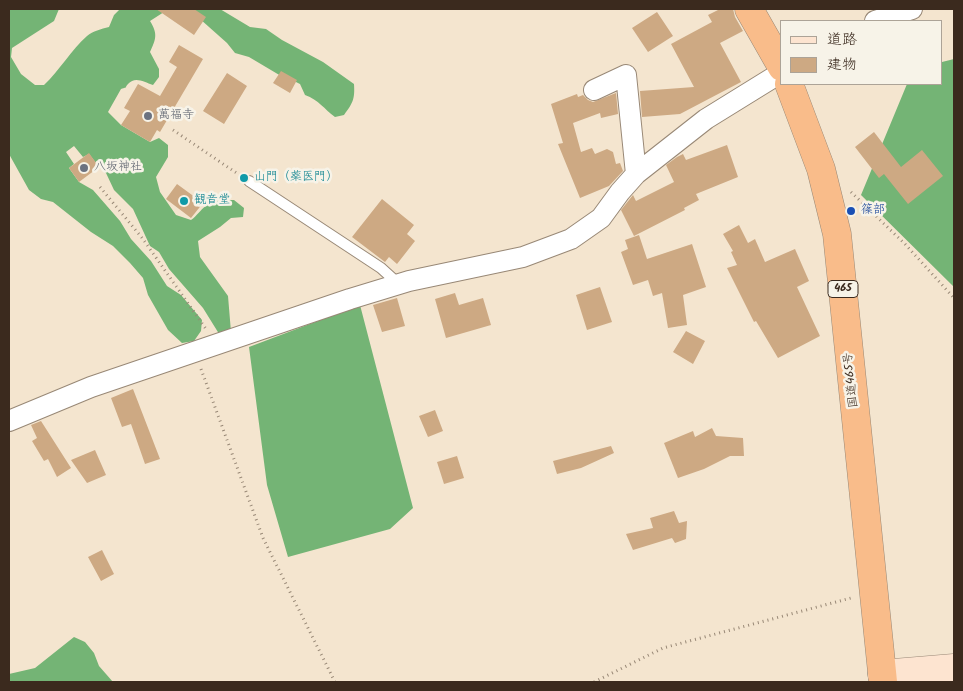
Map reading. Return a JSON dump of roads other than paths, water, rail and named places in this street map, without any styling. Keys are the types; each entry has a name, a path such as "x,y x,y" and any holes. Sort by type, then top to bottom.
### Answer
{"highway":[{"path":"749,9 780,63"},
{"name":"国道465号","path":"789,85 821,169 837,234 883,678"}],"street":[{"path":"878,20 912,9"},
{"path":"9,421 91,387 396,285 523,257 571,239 601,218 636,174 706,119 780,73"},
{"path":"594,90 626,75 636,174"},
{"path":"883,678 954,668"}],"lane":[{"path":"249,181 381,268 392,278 396,285"}],"place":[{"name":"萬福寺","path":"148,116"},
{"name":"八坂神社","path":"84,168"},
{"name":"山門（薬医門）","path":"244,178"},
{"name":"観音堂","path":"184,201"},
{"name":"篠部","path":"851,211"}]}
